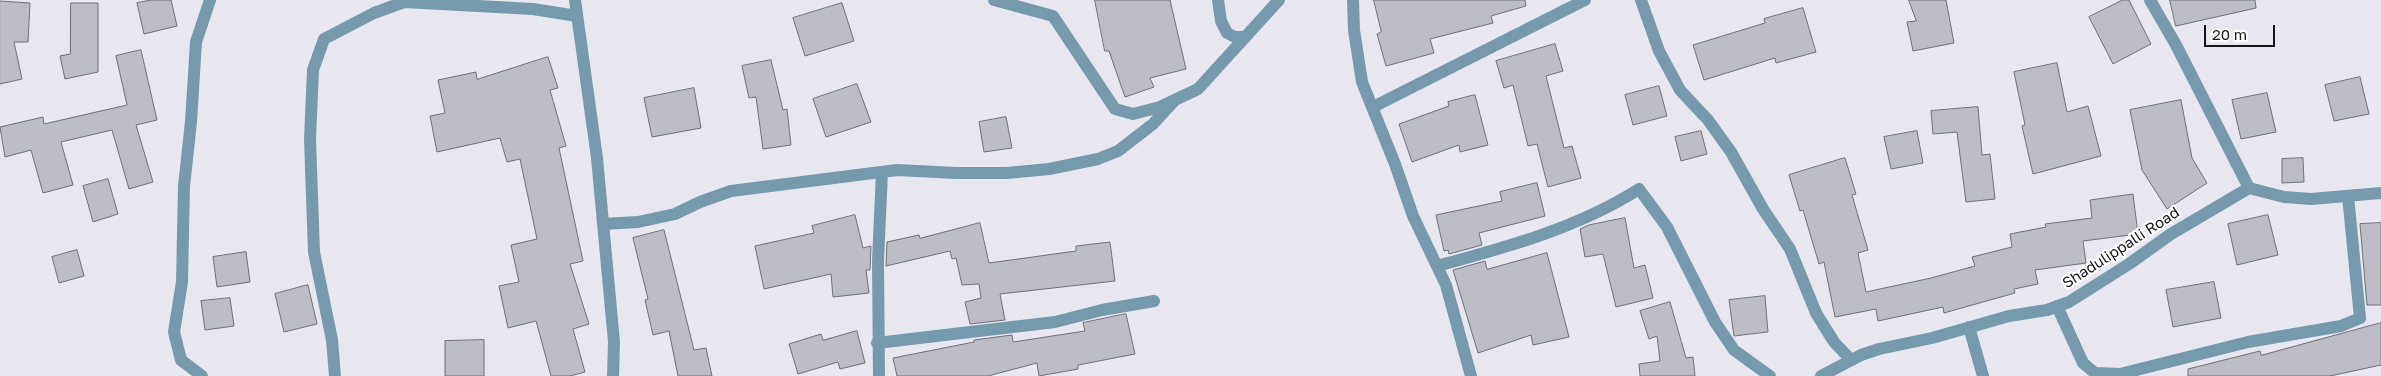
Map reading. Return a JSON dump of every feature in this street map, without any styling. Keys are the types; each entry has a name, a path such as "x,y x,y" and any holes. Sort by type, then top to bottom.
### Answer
{"street":[{"path":"202,376 181,360 174,332 182,282 184,186 191,122 196,42 210,0"},
{"path":"575,0 597,158 614,342 613,376"},
{"path":"994,0 1053,16 1115,109 1133,114 1160,108 1198,89 1279,0"},
{"path":"1218,0 1221,21 1227,33 1235,37 1246,37"},
{"path":"1353,0 1354,30 1362,82 1413,216 1446,285 1472,376"},
{"path":"1373,107 1584,0"},
{"path":"1641,0 1659,51 1680,90 1708,120 1731,152 1762,209 1790,249 1816,313 1834,342 1851,360"},
{"path":"2150,0 2176,45 2249,188 2284,198 2311,199 2381,193"},
{"path":"335,376 332,340 314,252 310,139 313,70 324,39 374,13 404,2 533,9 577,16"},
{"path":"603,224 638,222 675,214 700,202 731,191 897,170 956,173 1007,173 1048,170 1098,159 1118,151 1153,124 1174,101"},
{"path":"879,376 877,343 882,172"},
{"name":"Shadulippalli Road","path":"1821,376 1851,360 1879,349 1932,338 2057,306 2084,293 2171,234 2249,188"},
{"path":"1437,266 1556,230 1616,204 1639,189 1666,227 1715,322 1734,350 1770,376"},
{"path":"2057,306 2082,363 2095,373 2120,374 2248,342 2341,326 2360,318 2348,196"},
{"path":"877,343 1055,322 1102,310 1154,301"},
{"path":"1969,327 1983,376"}],"building":[{"path":"152,0 171,0 177,26 144,34 137,3"},
{"path":"1095,0 1170,0 1186,69 1150,78 1154,87 1125,97 1109,51 1105,51"},
{"path":"1374,0 1525,0 1526,6 1491,16 1493,23 1430,39 1434,53 1386,66 1377,34 1381,32"},
{"path":"1909,0 1946,0 1954,43 1913,51 1907,22 1916,21"},
{"path":"2123,0 2129,0 2151,44 2113,64 2089,17"},
{"path":"2170,0 2255,0 2256,8 2176,26"},
{"path":"0,1 30,3 28,42 14,42 22,79 0,84"},
{"path":"71,3 98,3 98,72 65,79 60,56 70,54"},
{"path":"842,3 854,41 805,56 793,18"},
{"path":"1803,8 1816,52 1776,63 1775,58 1704,80 1693,45 1765,23 1764,19"},
{"path":"1555,44 1563,71 1546,76 1564,148 1572,146 1581,178 1548,187 1537,144 1528,146 1513,85 1504,88 1496,61"},
{"path":"141,50 157,120 136,125 153,182 129,189 112,130 61,142 73,185 43,193 31,150 5,157 0,127 43,117 44,124 127,105 116,56"},
{"path":"548,57 558,88 550,90 566,146 559,148 583,261 570,264 589,324 573,329 585,372 570,376 551,376 536,321 508,328 499,286 519,282 511,245 537,239 520,159 507,162 500,138 437,152 430,116 445,113 438,80 476,72 477,79"},
{"path":"771,60 783,110 787,109 791,145 763,149 756,97 749,98 742,66"},
{"path":"2057,63 2067,112 2088,106 2101,156 2033,174 2022,126 2025,125 2014,72"},
{"path":"2360,77 2369,114 2334,121 2325,85"},
{"path":"857,84 871,122 826,137 813,99"},
{"path":"1659,86 1667,116 1633,125 1625,95"},
{"path":"694,88 701,128 652,137 644,98"},
{"path":"2267,93 2276,132 2241,139 2232,100"},
{"path":"1475,95 1488,145 1460,152 1459,145 1412,162 1399,124 1449,106 1448,102"},
{"path":"2181,100 2192,158 2207,183 2167,209 2142,170 2130,110"},
{"path":"1978,107 1982,155 1990,154 1995,199 1966,202 1957,132 1933,134 1931,111"},
{"path":"1006,117 1012,148 984,152 979,122"},
{"path":"1701,131 1707,154 1681,161 1675,137"},
{"path":"1917,131 1923,163 1891,169 1884,137"},
{"path":"1845,158 1856,194 1852,195 1868,250 1858,253 1866,292 1975,266 1972,257 2012,247 2010,234 2046,227 2045,224 2092,218 2090,200 2133,194 2138,234 2083,241 2086,263 2035,270 2038,284 2014,289 2015,293 1944,313 1943,307 1878,321 1876,309 1835,317 1824,262 1819,264 1803,210 1800,211 1789,175"},
{"path":"2303,158 2304,182 2282,183 2282,159"},
{"path":"108,179 118,214 93,222 83,186"},
{"path":"1537,183 1545,216 1479,233 1482,245 1449,254 1448,250 1444,251 1436,215 1502,201 1500,192"},
{"path":"855,215 863,248 871,246 870,270 866,270 869,293 833,297 831,274 764,289 755,246 814,233 812,226"},
{"path":"2268,215 2278,255 2237,265 2228,224"},
{"path":"1625,218 1634,268 1645,265 1653,298 1616,307 1603,254 1585,257 1580,229 1589,225"},
{"path":"980,223 989,263 1076,251 1076,246 1110,242 1115,281 1000,294 1005,320 970,324 965,302 981,298 979,284 962,285 956,258 952,259 950,251 886,266 887,242 919,235 920,238"},
{"path":"2381,223 2381,305 2367,305 2360,224"},
{"path":"664,230 694,350 706,348 712,376 678,376 669,331 653,335 645,300 648,299 633,238"},
{"path":"77,250 84,276 59,283 52,257"},
{"path":"246,252 250,282 217,287 213,257"},
{"path":"1547,253 1569,337 1533,345 1531,335 1478,353 1453,270 1485,261 1487,269"},
{"path":"2214,282 2221,318 2173,327 2166,290"},
{"path":"308,285 317,324 284,332 275,294"},
{"path":"1765,296 1768,332 1734,336 1729,300"},
{"path":"230,298 234,326 205,330 201,301"},
{"path":"1670,302 1686,358 1693,357 1695,376 1640,376 1639,364 1660,361 1657,336 1649,339 1640,311"},
{"path":"1126,314 1135,354 1078,365 1078,369 1039,376 1037,363 988,376 897,376 893,358 974,342 974,340 1012,335 1013,342 1085,331 1083,323"},
{"path":"2381,323 2381,365 2330,376 2188,376 2188,369 2260,351 2261,355"},
{"path":"857,331 865,363 840,369 838,362 798,374 789,344 821,334 823,340"},
{"path":"484,340 484,376 445,376 445,341"}]}
